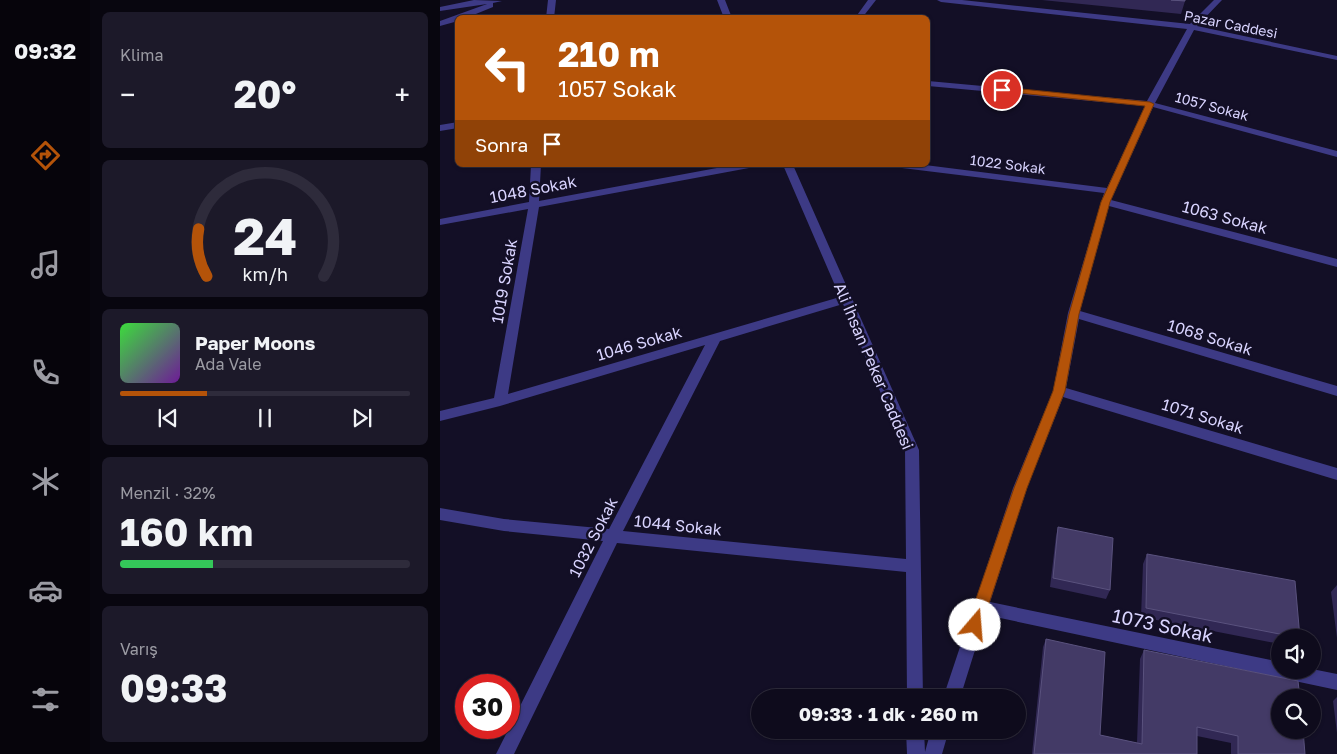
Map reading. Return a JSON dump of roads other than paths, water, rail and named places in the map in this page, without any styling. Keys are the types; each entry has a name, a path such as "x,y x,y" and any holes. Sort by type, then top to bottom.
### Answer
{"street":[{"path":"550,15 552,0"},
{"path":"721,0 725,15"},
{"path":"860,15 872,0"},
{"name":"Pazar Caddesi","path":"941,0 1192,27 1337,58"},
{"path":"954,689 1020,488 1059,391 1074,314 1108,196 1150,104 1192,27 1218,0"},
{"path":"440,10 475,2 499,1"},
{"path":"465,15 499,1"},
{"path":"440,24 455,19"},
{"name":"1057 Sokak","path":"930,83 1150,104 1337,154"},
{"path":"440,128 455,126"},
{"name":"1019 Sokak","path":"500,402 534,204 536,167"},
{"name":"1048 Sokak","path":"440,222 738,167"},
{"name":"Ali İhsan Peker Caddesi","path":"789,167 912,450 915,689"},
{"name":"1022 Sokak","path":"915,167 1108,196"},
{"name":"1063 Sokak","path":"1108,196 1337,263"},
{"name":"1046 Sokak","path":"440,416 500,402 846,299"},
{"name":"1068 Sokak","path":"1074,314 1337,391"},
{"name":"1032 Sokak","path":"506,754 613,536 715,338"},
{"name":"1071 Sokak","path":"1059,391 1337,474"},
{"name":"1044 Sokak","path":"440,514 504,525 912,566"},
{"name":"1073 Sokak","path":"981,606 1337,682"},
{"path":"915,739 916,754"},
{"path":"933,754 937,739"}]}
